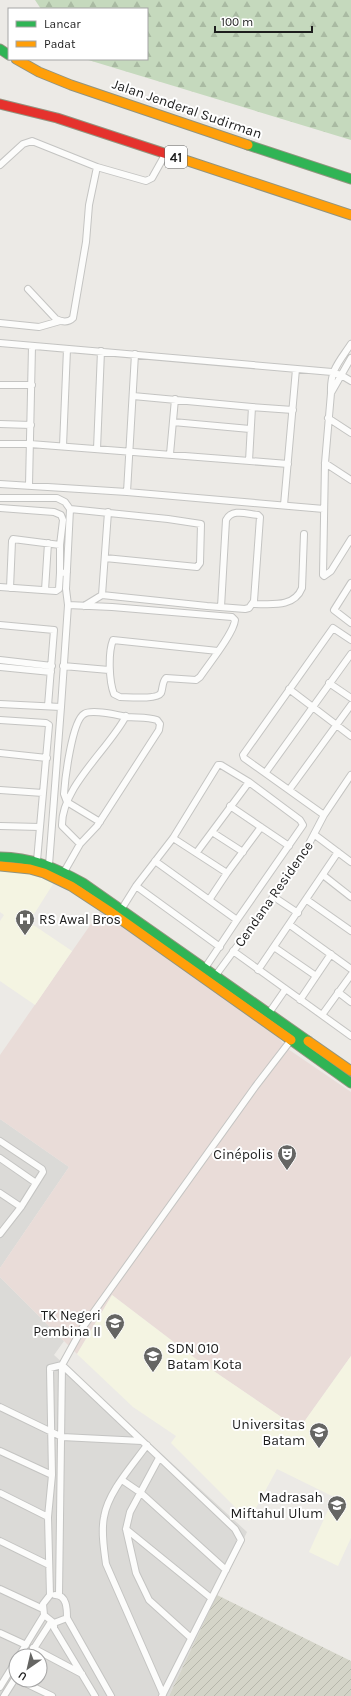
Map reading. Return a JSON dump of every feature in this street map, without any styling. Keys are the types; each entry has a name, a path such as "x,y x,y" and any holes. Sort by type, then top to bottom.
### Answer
{"main road":[{"name":"Jalan Jenderal Sudirman","path":"18,60 39,72 71,85 351,179"},
{"name":"41","path":"0,104 57,118 351,215"},
{"path":"0,857 37,861 64,872 121,910 180,957 351,1083"},
{"path":"0,866 37,869 53,876 180,957 206,968 351,1071"}],"street":[{"path":"0,165 23,144 32,141 96,167 143,181 149,181 166,153"},
{"path":"0,323 39,327 60,321 71,320 74,316 86,242 89,205 96,167"},
{"path":"28,289 51,314 60,321"},
{"path":"0,343 332,372 351,381"},
{"path":"351,344 332,372 325,463 324,576 331,571 351,539"},
{"path":"29,485 32,346"},
{"path":"63,446 67,348"},
{"path":"97,449 101,351"},
{"path":"127,492 135,354"},
{"path":"331,393 351,358"},
{"path":"284,506 296,369"},
{"path":"0,385 32,385"},
{"path":"133,396 293,410"},
{"path":"170,454 175,399"},
{"path":"249,461 252,407"},
{"path":"328,418 351,433"},
{"path":"173,422 250,429"},
{"path":"0,424 31,425"},
{"path":"0,444 63,446 288,464"},
{"path":"325,463 351,480"},
{"path":"0,484 127,492 324,509"},
{"path":"0,498 57,498 65,502 70,509 67,572 68,605 49,865"},
{"path":"0,508 58,513 63,520 60,545 59,589 53,591 0,587"},
{"path":"70,509 108,512 201,524 200,563 197,567 105,558"},
{"path":"102,595 108,512"},
{"path":"221,608 226,520 230,514 237,512 258,515 260,517 253,604"},
{"path":"84,606 102,595 221,608 245,609 253,604 280,604 290,602 299,595 302,588 304,534"},
{"path":"10,588 12,540 15,539 60,545"},
{"path":"45,590 48,543"},
{"path":"60,573 67,572"},
{"path":"351,584 334,610 351,623"},
{"path":"68,605 232,617 235,620 233,628 218,650 196,680 166,678 164,679 161,693 159,695 153,697 120,697 114,694 111,687 110,670 113,640 218,650"},
{"path":"0,625 54,630 48,706"},
{"path":"324,815 288,790 266,772 244,758 243,753 333,628 351,640"},
{"path":"266,772 351,654"},
{"path":"0,660 51,669"},
{"path":"63,666 110,670"},
{"path":"0,667 51,669"},
{"path":"329,683 351,698"},
{"path":"289,689 351,736"},
{"path":"0,704 61,707"},
{"path":"288,790 351,705"},
{"path":"64,872 80,844 92,833 100,822 160,726 160,723 155,720 104,713 86,713 83,714 78,721 72,738 64,794 67,802 100,822"},
{"path":"80,844 62,826 67,802 90,765 126,716"},
{"path":"0,720 47,723 49,725 37,861"},
{"path":"0,753 47,758"},
{"path":"121,910 136,886 173,838 218,765 221,765 249,782 302,822 302,826 237,920 206,968"},
{"name":"Cendana Residence","path":"216,975 301,859 315,835 324,815 351,775"},
{"path":"197,852 249,782"},
{"path":"0,790 43,793"},
{"path":"230,806 289,846"},
{"path":"0,826 40,827"},
{"path":"209,900 261,827"},
{"path":"212,832 243,852"},
{"path":"315,835 351,862"},
{"path":"173,838 197,852 227,873"},
{"path":"258,970 307,900 338,852"},
{"path":"155,861 237,920"},
{"path":"323,875 351,897"},
{"path":"136,886 220,947"},
{"path":"274,896 298,913"},
{"path":"307,900 351,931"},
{"path":"290,925 351,969"},
{"path":"274,947 316,976"},
{"name":"Cendana Residence","path":"233,951 285,990 351,1036"},
{"path":"300,1000 331,954"},
{"path":"322,1015 351,975"},
{"path":"269,1013 285,990"},
{"path":"338,992 351,1002"},
{"path":"59,1595 62,1365 83,1327 255,1087 291,1040"},
{"path":"0,1141 42,1169 43,1172 21,1207 1,1233"},
{"path":"0,1158 36,1183"},
{"path":"0,1193 21,1207"},
{"path":"50,1595 48,1517 52,1475 50,1368 62,1365"},
{"path":"62,1365 235,1529 241,1540 163,1695"},
{"path":"0,1407 62,1437 144,1443"},
{"path":"144,1443 108,1504 104,1518 106,1564 163,1695"},
{"path":"0,1451 52,1475"},
{"path":"159,1458 127,1518 126,1529 136,1572 148,1600 191,1638"},
{"path":"122,1480 141,1493 226,1570"},
{"path":"0,1493 48,1517"},
{"path":"126,1529 212,1598"},
{"path":"0,1541 49,1565"},
{"path":"0,1589 43,1612 53,1622 54,1628 95,1696"},
{"path":"24,1648 43,1612 45,1599 50,1595 59,1595 64,1598 67,1618 111,1696"},
{"path":"33,1648 53,1622 67,1618"},
{"path":"0,1633 26,1645"},
{"path":"48,1656 82,1674"},
{"path":"0,1687 8,1674"},
{"path":"36,1688 52,1696"}],"shaded area":[{"name":"RS Awal Bros","path":"0,871 35,874 55,881 29,922 72,951 35,1005 0,981 0,921 4,915 0,912"},
{"path":"100,911 276,1035 288,1049 351,1092 351,1356 299,1429 196,1359 112,1295 77,1354 0,1277 0,1268 69,1167 0,1119 0,1055"},
{"path":"0,1119 69,1167 0,1268"},
{"path":"0,1277 64,1341 54,1355 247,1532 169,1696 0,1696"},
{"path":"112,1295 196,1359 299,1429 351,1356 351,1538 338,1566 309,1552 334,1497 277,1469 249,1521 171,1443 176,1436 133,1407 77,1354"},
{"path":"217,1595 351,1661 351,1696 169,1696"}],"green space":[{"path":"35,0 351,0 351,140 88,60 148,60 148,8 40,8"}],"traffic: fast":[{"path":"0,49 8,54"},
{"path":"248,145 351,179"},
{"path":"0,857 22,859 43,864 83,883 308,1041"},
{"path":"291,1040 351,1083"}],"traffic: slow":[{"path":"18,60 39,72 71,85 248,145"},
{"path":"179,158 351,215"},
{"path":"0,866 30,869 44,873 71,886 109,911 291,1040"},
{"path":"308,1041 351,1071"}],"traffic: jam":[{"path":"0,104 57,118 179,158"}],"place":[{"name":"RS Awal Bros","path":"25,936"},
{"name":"Cinépolis","path":"287,1171"},
{"name":"TK Negeri Pembina II","path":"115,1340"},
{"name":"SDN 010 Batam Kota","path":"153,1373"},
{"name":"Universitas Batam","path":"319,1449"},
{"name":"Madrasah Miftahul Ulum","path":"337,1522"}]}
